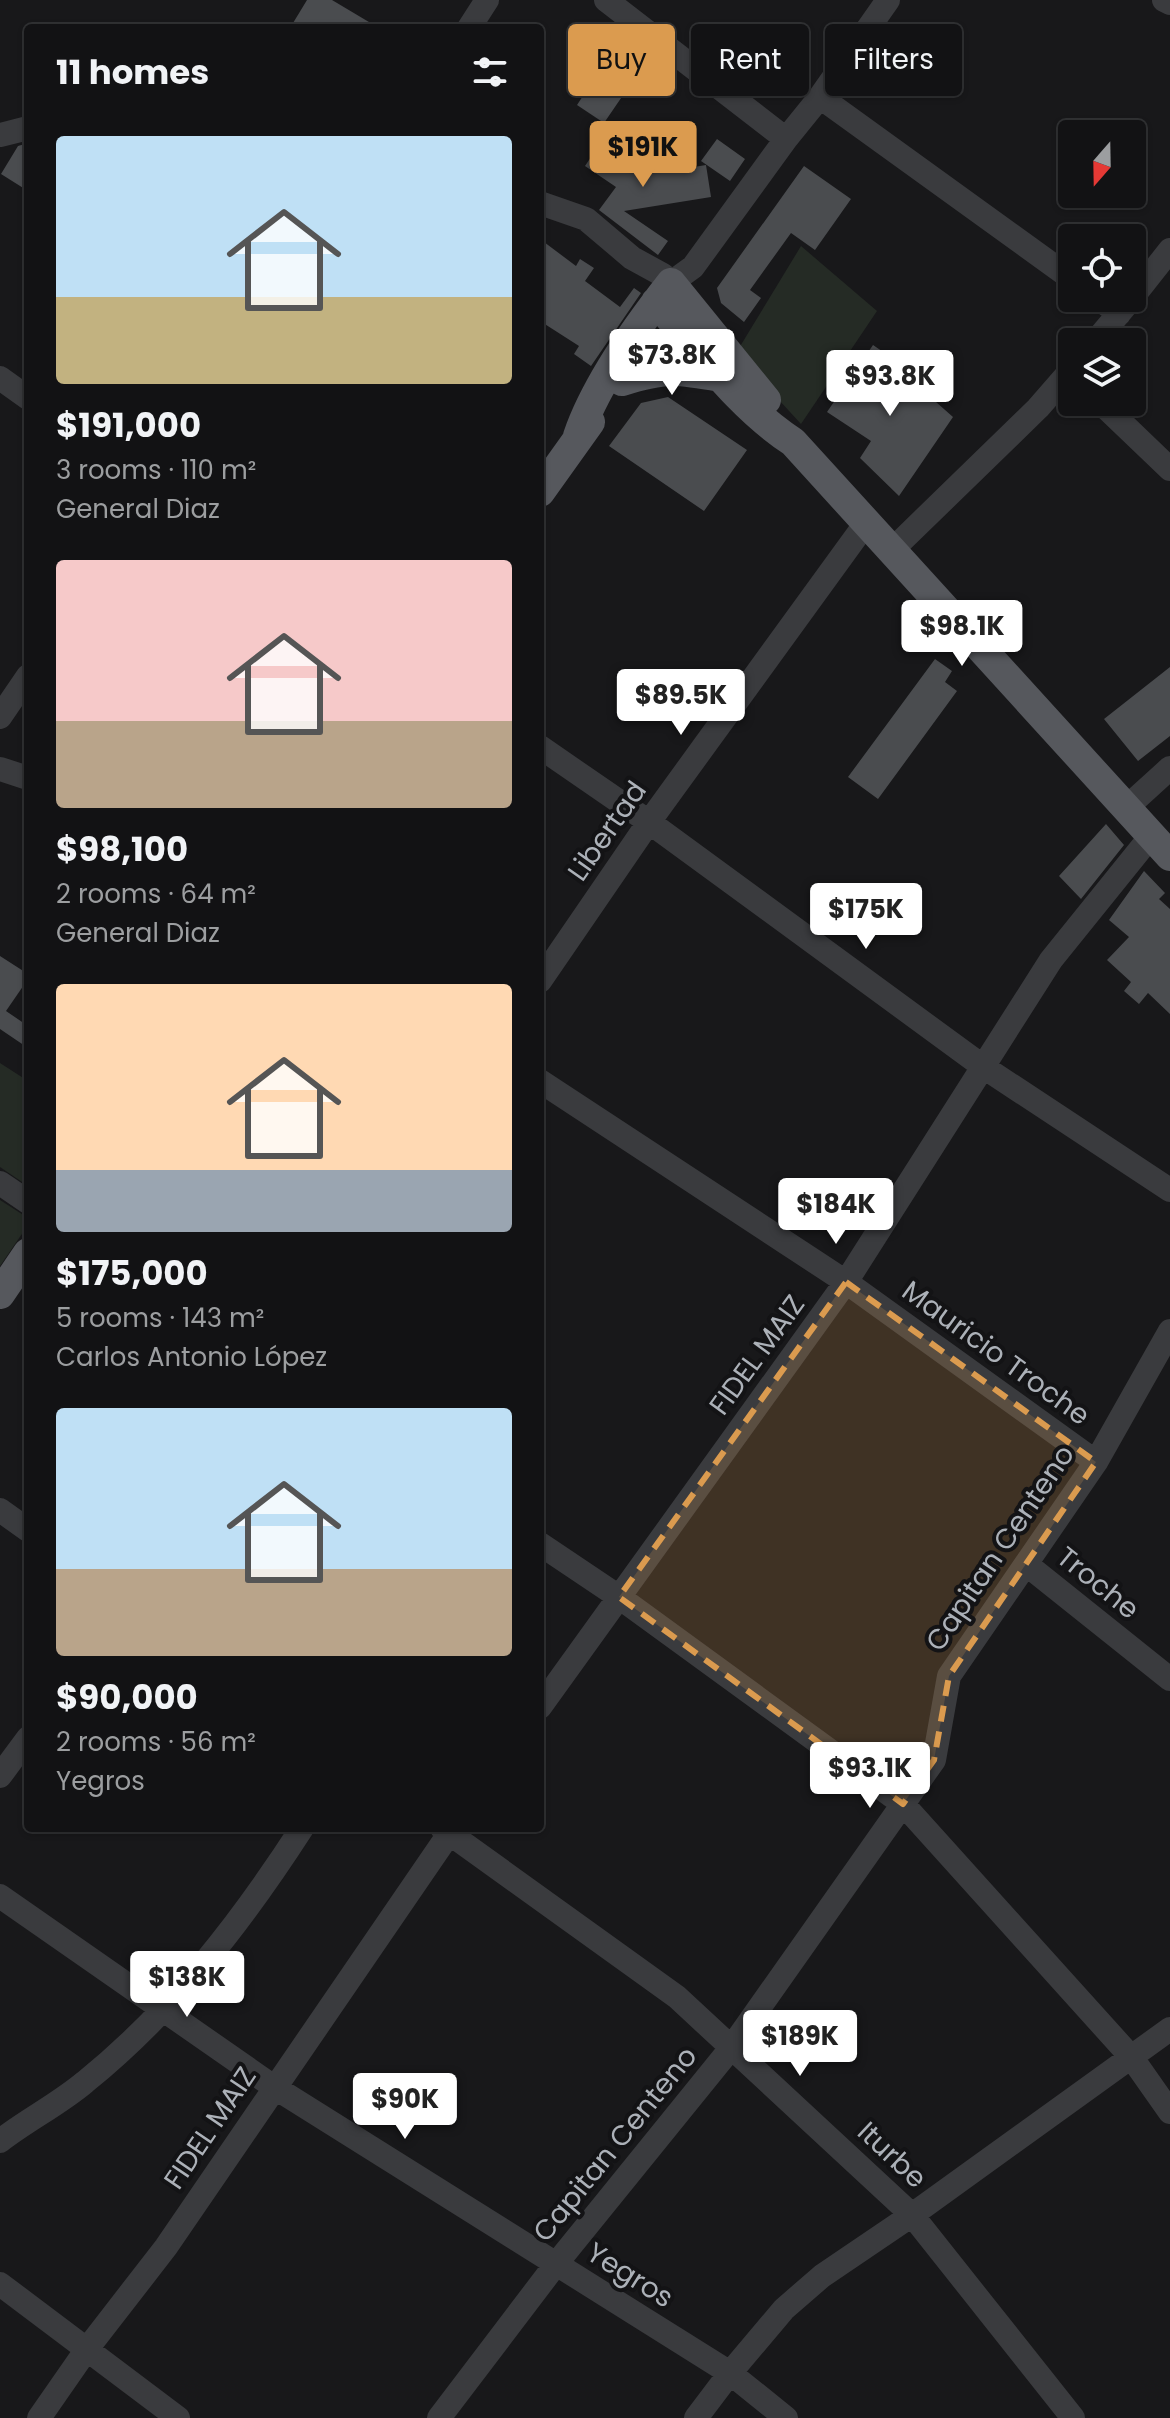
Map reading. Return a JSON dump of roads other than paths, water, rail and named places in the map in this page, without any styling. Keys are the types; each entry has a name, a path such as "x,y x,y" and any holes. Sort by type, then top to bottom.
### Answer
{"main road":[{"path":"671,289 720,377 765,424 793,442"},
{"path":"544,486 578,436 622,381 671,289"},
{"path":"578,436 593,400 671,289"},
{"path":"671,289 779,416 793,442 1160,846"},
{"path":"622,381 676,369 720,377"},
{"path":"0,1294 24,1259"}],"street":[{"path":"472,24 487,0"},
{"path":"606,0 786,139"},
{"path":"544,204 586,219 671,289 820,97 888,0"},
{"path":"1164,0 1170,3"},
{"path":"820,97 1058,269"},
{"path":"0,135 24,129"},
{"path":"1146,280 1170,250"},
{"path":"1107,328 1120,312"},
{"path":"0,378 24,395"},
{"path":"890,552 1058,386"},
{"path":"1115,416 1170,469"},
{"name":"Libertad","path":"544,975 649,822 866,523"},
{"path":"0,717 24,682"},
{"path":"544,750 649,822 985,1068 1170,1190"},
{"path":"1126,808 1170,768"},
{"path":"0,769 24,777"},
{"name":"FIDEL MAIZ","path":"544,1701 846,1282 1051,960 1160,846"},
{"name":"Mauricio Troche","path":"544,1084 846,1282 1096,1462"},
{"path":"0,1183 24,1199"},
{"name":"Capitan Centeno","path":"439,2418 556,2264 731,2048 934,1760 949,1676 1096,1462 1170,1331"},
{"path":"0,1510 24,1527"},
{"path":"544,1547 619,1597 903,1804 1132,2058 1170,2112"},
{"name":"Troche","path":"1026,1564 1170,1679"},
{"path":"0,1776 24,1743"},
{"path":"0,2141 84,2083 163,2010 273,1873 299,1832"},
{"name":"FIDEL MAIZ","path":"39,2418 87,2349 166,2247 447,1832"},
{"name":"Iturbe","path":"451,1832 677,1997 912,2215 1073,2418"},
{"name":"Yegros","path":"0,1896 274,2087 730,2373 786,2418"},
{"path":"696,2418 784,2309 822,2276 1170,2029"},
{"path":"0,2284 178,2418"}]}
